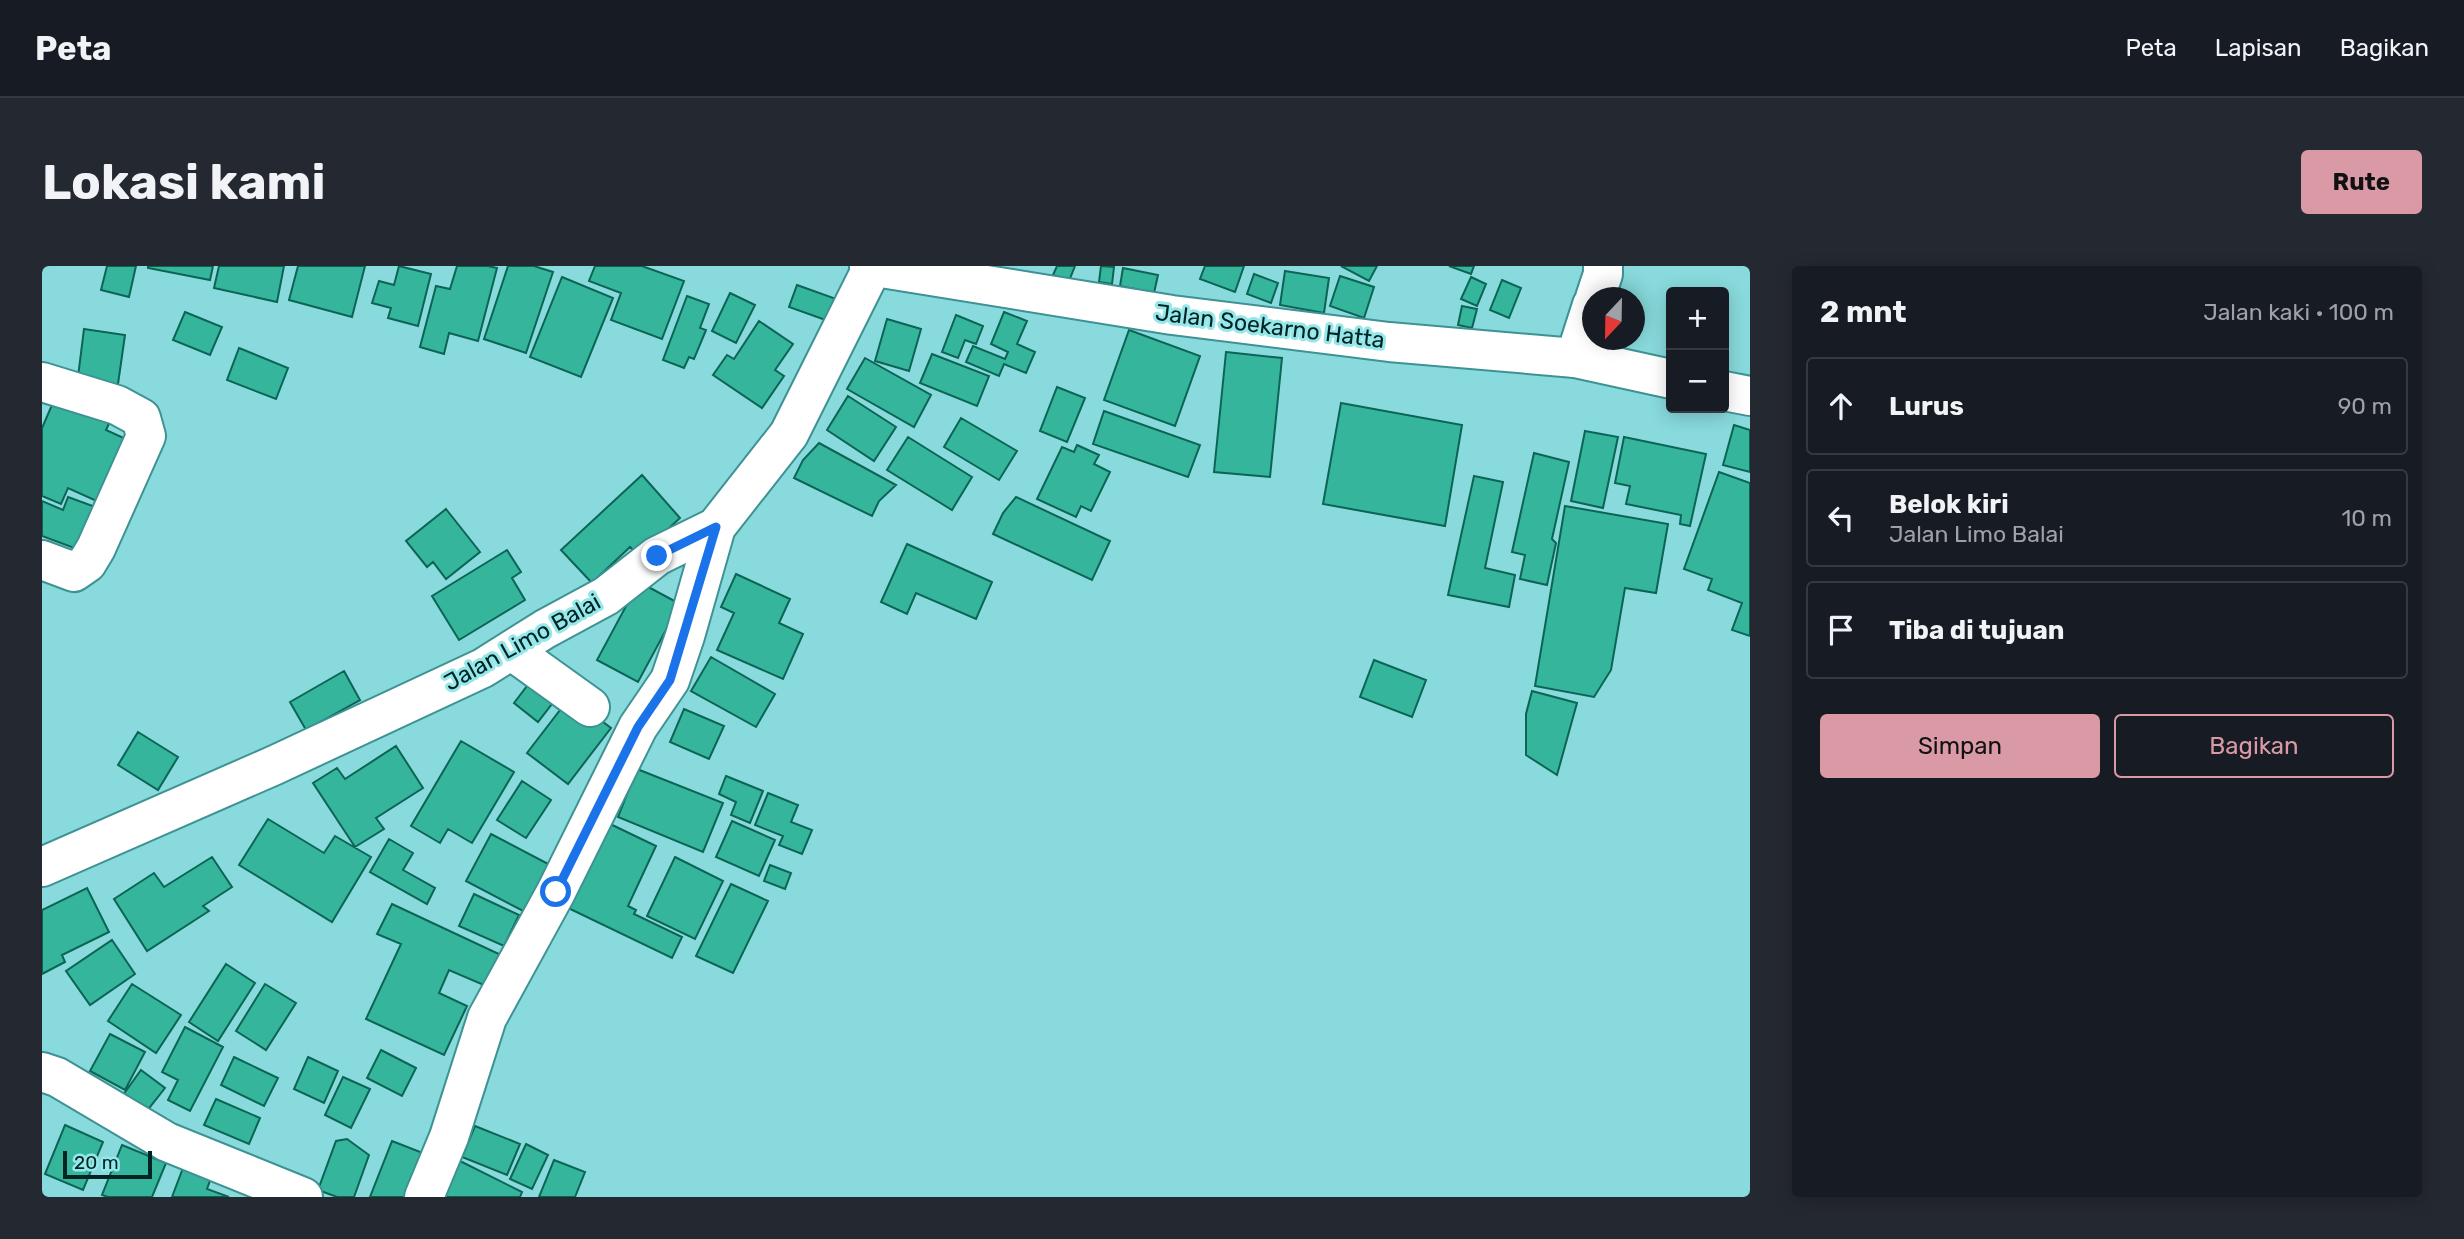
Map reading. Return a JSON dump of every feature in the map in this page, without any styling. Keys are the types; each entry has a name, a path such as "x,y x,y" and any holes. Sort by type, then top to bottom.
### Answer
{"main road":[{"name":"Jalan Soekarno Hatta","path":"871,266 1172,315 1389,342 1575,358 1666,378"},
{"name":"Jalan Limo Balai","path":"42,867 287,759 483,668 545,629 606,596 657,556 716,527 789,434 871,266"},
{"path":"1599,287 1603,266"},
{"path":"1575,358 1582,336"},
{"path":"42,382 117,405 141,418 146,436 87,563 74,572 42,560"},
{"path":"1729,392 1750,396"},
{"path":"425,1197 449,1137 487,1018 556,892 638,727 670,680 716,527"},
{"path":"512,651 590,707"},
{"path":"42,1072 57,1077 167,1142 303,1197"}],"building":[{"path":"107,266 136,266 129,297 101,290"},
{"path":"148,266 213,266 210,280"},
{"path":"219,266 284,266 277,302 214,288"},
{"path":"298,266 365,266 352,317 289,300"},
{"path":"399,266 431,274 418,326 388,318 391,308 372,303 379,281 394,285"},
{"path":"457,266 497,268 478,341 449,333 444,354 420,347 436,286 450,289"},
{"path":"508,266 534,266 553,272 526,353 484,339"},
{"path":"595,266 642,266 684,281 662,339 611,320 621,293 589,281"},
{"path":"1057,266 1075,266 1069,281 1053,275"},
{"path":"1101,266 1114,267 1112,284 1099,282"},
{"path":"1205,266 1244,266 1235,292 1200,279"},
{"path":"1341,266 1377,266 1369,281"},
{"path":"1449,266 1474,266 1471,274"},
{"path":"1123,268 1158,275 1154,293 1120,286"},
{"path":"1285,271 1329,278 1324,313 1280,305"},
{"path":"1254,274 1278,283 1271,303 1247,294"},
{"path":"1340,276 1374,287 1364,318 1330,306"},
{"path":"562,277 613,298 581,377 530,357"},
{"path":"1471,277 1486,284 1477,306 1461,299"},
{"path":"1502,280 1521,288 1509,318 1490,310"},
{"path":"797,285 839,300 831,322 789,307"},
{"path":"730,293 755,305 736,343 712,331"},
{"path":"687,296 709,304 700,328 706,330 694,359 689,357 684,368 663,360"},
{"path":"1462,306 1477,309 1472,328 1458,325"},
{"path":"185,312 222,327 210,355 173,340"},
{"path":"1004,312 1027,321 1017,344 1035,352 1026,373 1004,364 999,376 966,362 973,346 1005,359 1008,352 991,344"},
{"path":"956,315 983,326 976,344 965,340 958,358 942,352"},
{"path":"887,319 921,329 909,371 875,361"},
{"path":"759,321 793,344 775,370 784,376 762,408 713,375 727,355 734,359"},
{"path":"84,329 125,335 117,391 77,385"},
{"path":"1129,330 1200,356 1175,426 1104,400"},
{"path":"239,348 288,368 276,399 227,380"},
{"path":"1226,352 1282,358 1270,477 1214,472"},
{"path":"932,354 989,376 977,406 920,383"},
{"path":"865,358 931,395 914,427 847,389"},
{"path":"1057,387 1085,398 1067,442 1040,431"},
{"path":"58,391 113,415 106,430 128,440 101,503 68,488 61,504 42,496 42,428"},
{"path":"848,396 896,427 874,461 827,430"},
{"path":"1341,403 1462,425 1445,526 1323,504"},
{"path":"1104,411 1200,445 1188,477 1093,444"},
{"path":"961,418 1017,451 999,480 944,447"},
{"path":"1734,425 1750,430 1750,472 1723,465"},
{"path":"1585,431 1618,437 1603,508 1571,501"},
{"path":"908,437 972,477 952,510 887,470"},
{"path":"1624,437 1706,454 1690,526 1680,524 1681,515 1626,504 1630,486 1615,483"},
{"path":"819,443 896,485 879,501 872,516 794,478 803,460"},
{"path":"1077,445 1099,455 1094,464 1110,472 1091,511 1081,506 1076,517 1037,499 1062,447 1074,452"},
{"path":"1534,453 1569,462 1552,539 1556,543 1547,585 1520,579 1525,555 1512,552"},
{"path":"1719,472 1750,483 1750,636 1732,630 1742,603 1708,590 1712,579 1684,569"},
{"path":"642,475 680,518 639,556 630,547 592,583 561,550"},
{"path":"1474,476 1503,482 1485,568 1515,575 1509,607 1448,595"},
{"path":"68,497 101,509 85,552 42,536 42,501 63,510"},
{"path":"1016,497 1110,541 1092,580 993,534 1003,513"},
{"path":"1565,506 1668,524 1656,593 1625,588 1611,670 1594,697 1535,686"},
{"path":"446,509 480,552 446,579 433,562 427,567 406,541"},
{"path":"907,544 992,582 976,619 916,593 907,614 881,602"},
{"path":"507,550 521,572 512,578 525,600 459,640 432,596"},
{"path":"736,574 790,599 779,623 803,634 783,679 717,650 734,613 721,607"},
{"path":"639,582 680,604 638,682 597,660"},
{"path":"711,657 775,694 756,727 691,691"},
{"path":"1374,660 1426,680 1412,717 1360,697"},
{"path":"344,671 360,700 306,730 290,702"},
{"path":"537,673 611,728 568,784 527,753 560,710 552,704 538,722 514,703"},
{"path":"1532,691 1577,703 1557,775 1526,755 1526,714"},
{"path":"684,709 724,726 709,759 670,742"},
{"path":"138,732 178,757 158,790 118,765"},
{"path":"461,741 514,772 472,843 448,829 440,843 411,826"},
{"path":"396,746 423,788 376,818 384,829 355,847 313,783 337,768 345,779"},
{"path":"637,769 723,803 703,852 618,817"},
{"path":"726,776 763,791 750,823 731,815 736,802 719,794"},
{"path":"522,781 551,800 526,838 497,820"},
{"path":"768,793 798,805 791,822 812,830 802,854 779,845 783,836 755,825"},
{"path":"268,819 324,853 335,836 371,857 332,922 239,865"},
{"path":"732,821 775,840 759,876 716,857"},
{"path":"606,822 656,846 628,906 636,910 634,914 682,937 672,958 566,907"},
{"path":"491,834 552,866 527,913 466,881"},
{"path":"389,839 413,853 403,870 435,888 427,904 370,872"},
{"path":"212,857 232,887 203,906 209,911 147,951 114,899 154,873 164,887"},
{"path":"675,857 723,881 695,939 647,916"},
{"path":"770,865 791,873 785,889 764,881"},
{"path":"731,884 768,901 733,973 696,956"},
{"path":"87,888 109,932 62,955 65,962 42,974 42,910"},
{"path":"474,894 519,915 504,946 459,926"},
{"path":"392,904 501,955 486,986 449,970 439,993 467,1006 444,1055 366,1019 401,944 377,934"},
{"path":"112,940 135,974 90,1005 66,971"},
{"path":"226,964 255,983 218,1041 189,1022"},
{"path":"132,984 181,1015 156,1053 108,1021"},
{"path":"265,984 296,1003 266,1050 236,1031"},
{"path":"185,1027 223,1047 190,1111 168,1100 178,1080 162,1072"},
{"path":"110,1034 145,1052 125,1090 90,1071"},
{"path":"381,1050 416,1068 402,1096 367,1078"},
{"path":"234,1057 278,1078 264,1106 221,1085"},
{"path":"308,1057 338,1071 324,1103 294,1089"},
{"path":"141,1070 165,1088 146,1112 123,1095"},
{"path":"343,1077 370,1089 351,1128 325,1115"},
{"path":"216,1099 260,1118 249,1144 204,1125"},
{"path":"65,1125 103,1142 83,1190 45,1174"},
{"path":"475,1126 520,1144 507,1175 462,1157"},
{"path":"347,1139 369,1155 354,1197 337,1197 318,1190 336,1141"},
{"path":"392,1141 428,1155 412,1197 370,1197"},
{"path":"526,1144 548,1155 532,1189 510,1179"},
{"path":"122,1145 166,1163 152,1197 102,1195"},
{"path":"454,1158 522,1192 520,1197 435,1197"},
{"path":"554,1160 585,1172 575,1197 539,1197"},
{"path":"183,1168 211,1178 207,1189 229,1197 172,1197"}],"route":[{"path":"556,892 638,727 670,680 716,527 657,556"}]}
